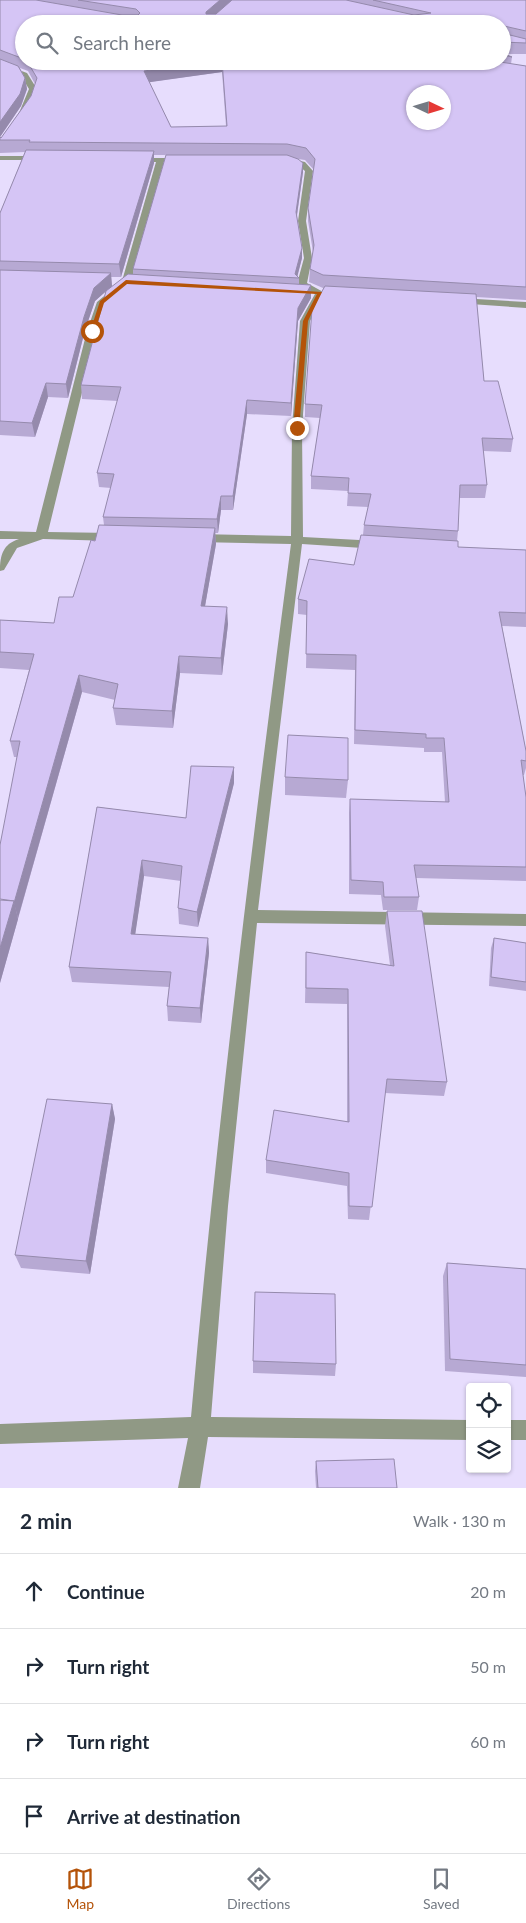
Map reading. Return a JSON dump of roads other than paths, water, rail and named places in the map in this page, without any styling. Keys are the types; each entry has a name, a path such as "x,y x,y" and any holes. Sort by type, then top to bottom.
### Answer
{"street":[{"path":"0,65 24,75 33,89 27,106 16,122"},
{"path":"0,158 47,158"},
{"path":"123,160 190,160"},
{"path":"41,536 92,331 102,302 131,282 161,160"},
{"path":"277,160 302,164 309,171 302,222 308,258 302,284 325,293"},
{"path":"107,282 131,282"},
{"path":"291,291 325,293"},
{"path":"189,1488 200,1427 219,1206 250,916 283,670 297,540 297,428 305,321 325,293"},
{"path":"448,300 526,305"},
{"path":"0,536 130,538"},
{"path":"0,567 13,545 41,536"},
{"path":"189,538 297,540 387,545"},
{"path":"250,916 526,920"},
{"path":"0,1434 200,1427 466,1430"},
{"path":"511,1430 526,1430"}]}
